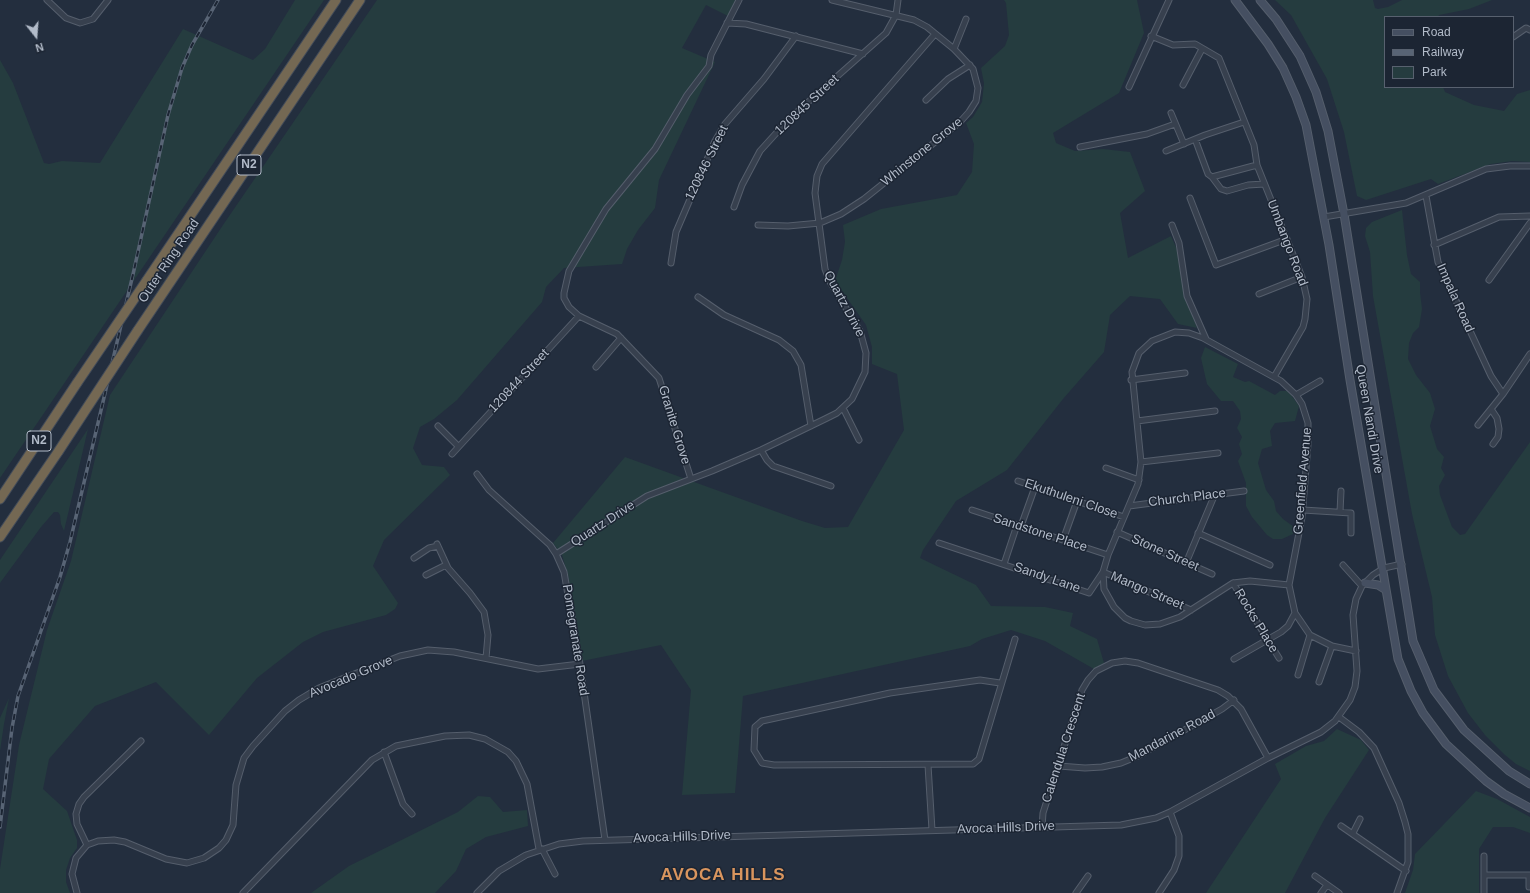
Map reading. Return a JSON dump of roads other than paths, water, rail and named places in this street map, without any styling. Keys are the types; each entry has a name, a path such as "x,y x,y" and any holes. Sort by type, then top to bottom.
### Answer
{"highway":[{"name":"Outer Ring Road","path":"0,499 336,0"},
{"name":"Outer Ring Road","path":"0,537 360,0"}],"main road":[{"name":"Queen Nandi Drive","path":"1234,0 1283,68 1296,97 1310,144 1324,217 1350,380 1384,568 1392,633 1398,659 1411,691 1423,712 1446,744 1464,762 1504,794 1530,808"},
{"name":"Queen Nandi Drive","path":"1260,0 1291,41 1316,92 1328,131 1344,214 1402,564 1413,641 1434,690 1464,730 1508,771 1530,784"},
{"path":"1364,584 1378,585 1386,590"}],"street":[{"path":"47,0 66,18 83,23 93,19 108,0"},
{"path":"739,0 727,23 746,24 863,54"},
{"name":"Whinstone Grove","path":"758,225 788,226 820,223 852,208 966,116 973,107 977,94 976,75 970,65 954,49 921,23 832,0"},
{"path":"896,16 898,0"},
{"path":"1129,87 1169,0"},
{"name":"120845 Street","path":"734,207 742,185 760,151 789,119 886,33 896,16"},
{"path":"954,49 966,19"},
{"name":"Granite Grove","path":"691,479 661,382 656,374 622,338 609,330 579,316 569,307 564,298 564,293 570,271 606,209 655,149 687,95 709,66 711,55 727,23"},
{"path":"1514,36 1527,27 1530,30"},
{"name":"Quartz Drive","path":"556,554 647,496 761,450 826,420 843,408 852,399 862,381 865,372 866,353 860,331 828,277 825,269 815,184 822,164 935,34"},
{"name":"120846 Street","path":"671,263 676,232 715,141 725,124 764,79 796,36"},
{"name":"Umbango Road","path":"1152,36 1173,45 1195,44 1216,56 1220,60 1255,149 1257,165 1264,184 1302,277 1307,299 1305,319 1274,377"},
{"path":"1183,85 1202,49"},
{"path":"926,100 948,79 970,65"},
{"path":"1171,113 1184,144"},
{"path":"1166,151 1244,122"},
{"path":"1080,147 1147,134 1176,124"},
{"path":"1195,139 1208,174 1221,189 1227,191 1248,185 1264,184"},
{"path":"1212,177 1257,165"},
{"path":"1324,217 1393,206 1426,196 1486,169 1510,166 1530,166"},
{"name":"Impala Road","path":"1426,196 1438,262 1491,376 1502,394"},
{"path":"1190,198 1216,265 1286,239"},
{"path":"1434,245 1499,217 1530,216"},
{"path":"1489,280 1530,223"},
{"path":"1172,225 1179,243 1187,296 1206,339"},
{"path":"1258,294 1302,277"},
{"path":"698,297 724,315 779,340 793,351 801,365 811,426"},
{"name":"120844 Street","path":"452,454 579,316"},
{"name":"Greenfield Avenue","path":"1289,585 1250,581 1233,583 1191,610 1173,620 1160,624 1145,625 1131,621 1119,613 1109,600 1104,589 1103,572 1108,555 1139,480 1141,462 1131,380 1135,360 1144,346 1152,341 1175,332 1189,333 1206,339 1281,381 1296,395 1304,409 1308,431 1303,510 1289,585 1294,613 1299,622 1310,635 1332,646 1356,651"},
{"path":"596,367 622,338"},
{"path":"1478,425 1491,410 1530,354"},
{"path":"1131,380 1185,373"},
{"path":"1296,395 1320,381"},
{"path":"843,408 859,440"},
{"path":"1491,410 1497,418 1499,429 1498,437 1493,444"},
{"path":"1137,421 1214,411"},
{"path":"438,426 458,446"},
{"path":"761,450 773,466 831,486"},
{"path":"1141,462 1218,453"},
{"path":"1106,468 1139,480"},
{"name":"Pomegranate Road","path":"477,474 489,490 550,546 556,554 564,572 580,664 605,840"},
{"name":"Ekuthuleni Close","path":"1018,481 1124,517"},
{"name":"Sandy Lane","path":"1004,564 1035,487"},
{"name":"Church Place","path":"1129,506 1244,491"},
{"path":"1340,512 1341,491"},
{"path":"1186,563 1215,494"},
{"path":"1063,540 1077,501"},
{"name":"Sandstone Place","path":"972,510 1108,555"},
{"path":"1303,510 1351,514 1351,533"},
{"name":"Stone Street","path":"1118,532 1212,574"},
{"path":"1198,533 1270,565"},
{"name":"Sandy Lane","path":"939,543 1089,593 1103,572"},
{"path":"414,558 429,548 437,545 446,565 484,612 488,635 486,658"},
{"path":"1343,565 1364,584 1384,568 1402,564"},
{"path":"426,575 446,565"},
{"name":"Mango Street","path":"1103,572 1191,610"},
{"name":"Rocks Place","path":"1233,583 1279,658"},
{"name":"Avoca Hills Drive","path":"477,893 499,871 526,855 541,849 583,841 1127,824 1156,818 1170,812 1268,758 1321,732 1339,717 1350,700 1355,687 1357,671 1353,615 1356,599 1364,584"},
{"path":"1234,659 1285,629 1294,613"},
{"path":"1298,675 1310,635"},
{"path":"1000,683 980,680 890,693 762,721 756,725 754,730 754,750 759,760 765,764 969,765 977,761 1000,683 1015,639"},
{"path":"1319,682 1332,646"},
{"name":"Avocado Grove","path":"87,845 103,839 114,840 176,862 187,862 204,858 219,848 231,832 234,818 236,785 244,758 285,711 299,700 333,682 400,656 418,651 441,651 486,658 538,669 580,664"},
{"name":"Calendula Crescent","path":"1042,827 1043,813 1085,685 1096,672 1112,663 1125,661 1138,663 1218,690 1234,700 1241,709 1268,758"},
{"name":"Mandarine Road","path":"1059,766 1084,768 1102,767 1121,763 1138,756 1222,709 1234,700"},
{"path":"1339,717 1359,732 1374,748 1399,803 1408,834 1409,851 1406,871 1397,893"},
{"path":"242,893 366,765 384,752 404,744 460,734 485,739 498,746 516,761 525,778 541,849 555,874"},
{"path":"77,893 73,880 72,868 76,858 87,845 77,824 76,814 79,804 84,797 141,741"},
{"path":"384,752 403,804 412,814"},
{"path":"928,765 932,830"},
{"path":"1159,893 1174,870 1179,856 1179,836 1170,812"},
{"path":"1353,834 1360,819"},
{"path":"1341,826 1406,871"},
{"path":"1484,856 1484,893"},
{"path":"1484,875 1529,875 1529,887"},
{"path":"1076,893 1088,876"},
{"path":"1315,876 1339,893"},
{"path":"1321,893 1327,884"}],"railway":[{"path":"0,827 12,728 18,696 60,577 70,542 134,270 168,115 182,68 192,45 218,0"}],"district":[{"name":"AVOCA HILLS","path":"723,875"}]}
